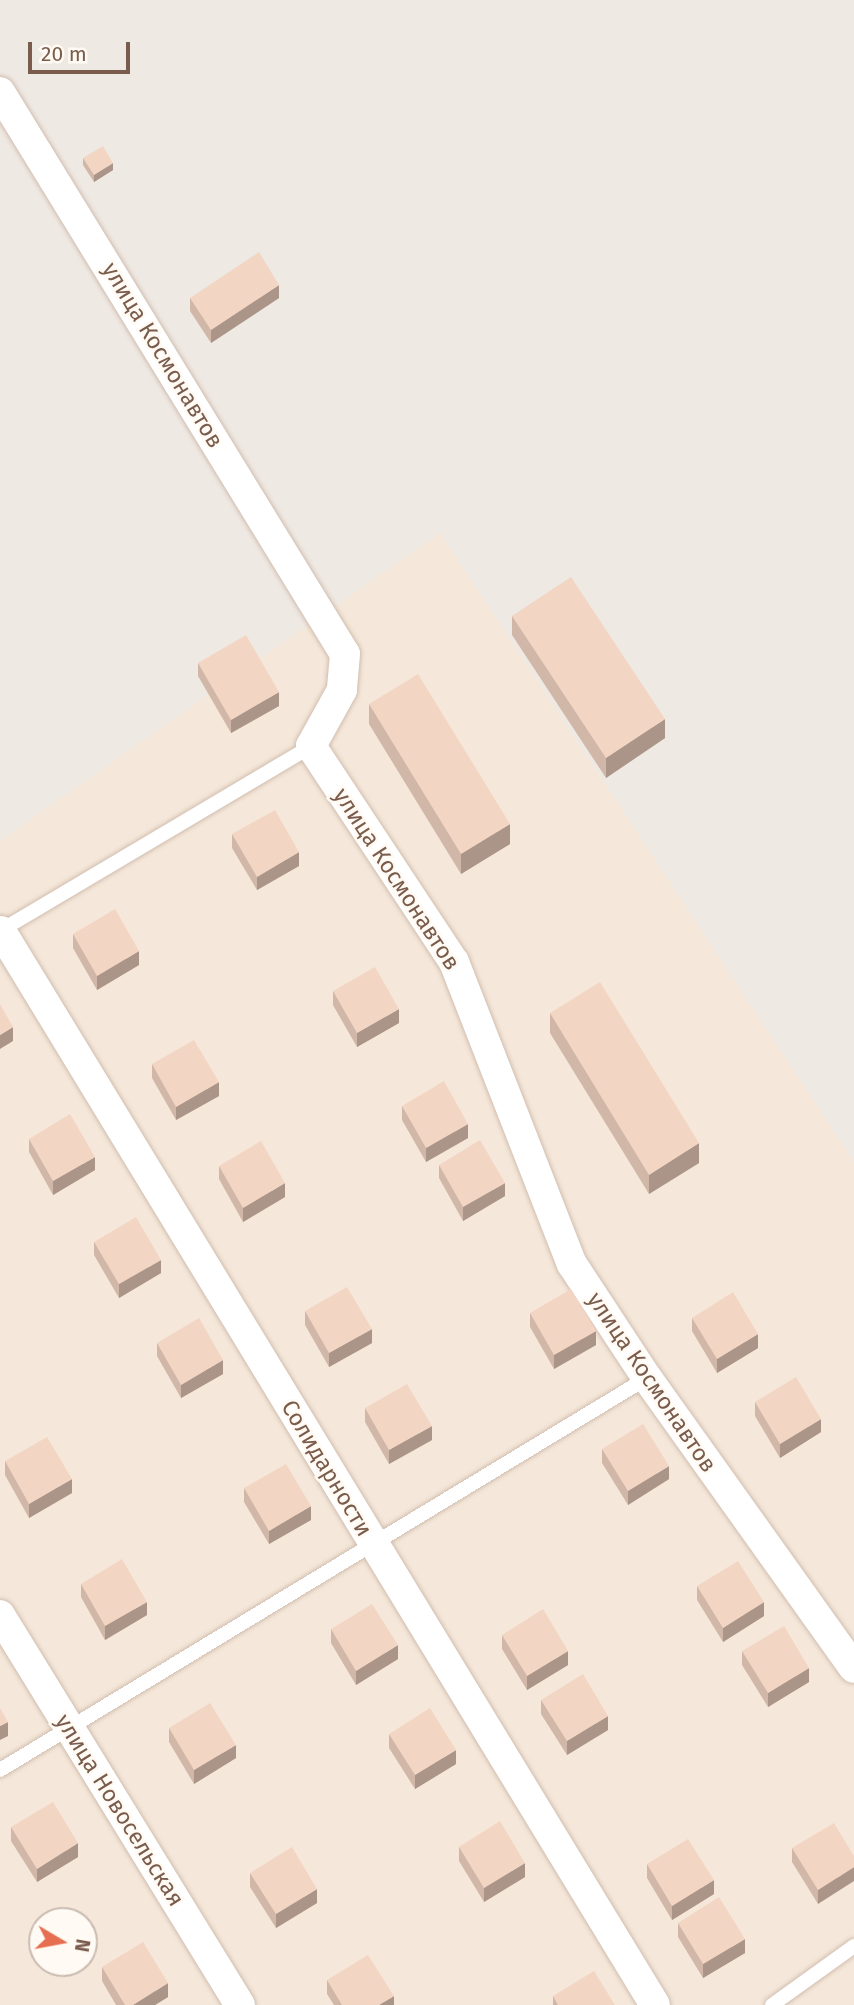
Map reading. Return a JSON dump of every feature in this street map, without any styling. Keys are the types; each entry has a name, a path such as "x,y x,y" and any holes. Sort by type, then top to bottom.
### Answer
{"street":[{"name":"улица Космонавтов","path":"0,92 345,654 342,690 311,746 454,962 572,1264 647,1378 854,1668"},
{"name":"Солидарности","path":"1,931 655,2005"},
{"name":"улица Новосельская","path":"0,1615 240,2005"}],"lane":[{"path":"1,931 311,746"},
{"path":"0,1770 647,1378"},
{"path":"772,2005 854,1946"}],"shaded area":[{"path":"0,0 854,0 854,2005 0,2005"},
{"path":"0,0 854,0 854,1162 440,533 0,841"}],"building":[{"path":"103,146 113,163 94,175 83,158"},
{"path":"259,252 279,285 211,330 190,298"},
{"path":"571,577 665,719 606,758 512,616"},
{"path":"246,635 279,692 231,720 198,663"},
{"path":"418,674 510,824 461,854 369,704"},
{"path":"275,810 299,852 257,877 232,834"},
{"path":"115,909 139,951 97,976 73,934"},
{"path":"375,967 399,1009 357,1033 333,991"},
{"path":"600,982 699,1143 649,1175 550,1013"},
{"path":"0,1004 13,1027 0,1035"},
{"path":"194,1040 219,1082 176,1107 152,1064"},
{"path":"444,1081 468,1124 426,1148 402,1106"},
{"path":"70,1114 95,1157 53,1181 29,1139"},
{"path":"480,1140 505,1183 463,1207 439,1165"},
{"path":"261,1141 285,1183 243,1208 219,1166"},
{"path":"136,1217 161,1260 119,1284 94,1242"},
{"path":"347,1287 372,1329 329,1353 305,1311"},
{"path":"571,1289 596,1331 554,1355 530,1313"},
{"path":"733,1292 758,1334 717,1359 692,1318"},
{"path":"199,1318 223,1360 181,1385 157,1343"},
{"path":"796,1377 821,1419 780,1444 755,1402"},
{"path":"407,1384 432,1426 389,1450 365,1408"},
{"path":"643,1424 669,1466 628,1491 602,1449"},
{"path":"47,1437 72,1479 29,1504 5,1461"},
{"path":"286,1464 311,1506 269,1531 244,1488"},
{"path":"122,1559 147,1602 105,1626 81,1584"},
{"path":"738,1561 764,1602 723,1628 697,1586"},
{"path":"372,1604 398,1645 356,1671 331,1629"},
{"path":"543,1609 568,1651 527,1676 502,1635"},
{"path":"784,1626 809,1668 768,1693 742,1651"},
{"path":"583,1674 608,1716 567,1741 541,1700"},
{"path":"210,1703 236,1745 194,1770 169,1728"},
{"path":"0,1708 8,1722 0,1726"},
{"path":"430,1708 456,1750 415,1775 389,1734"},
{"path":"53,1802 78,1843 37,1869 11,1827"},
{"path":"500,1821 525,1863 484,1888 459,1847"},
{"path":"834,1823 854,1856 854,1867 818,1890 792,1848"},
{"path":"688,1839 714,1880 672,1906 647,1864"},
{"path":"292,1847 317,1889 276,1914 250,1873"},
{"path":"719,1897 745,1939 703,1964 678,1923"},
{"path":"143,1942 168,1983 133,2005 125,2005 102,1967"},
{"path":"368,1955 394,1996 379,2005 342,2005 327,1980"},
{"path":"594,1971 615,2005 558,2005 553,1996"}]}
